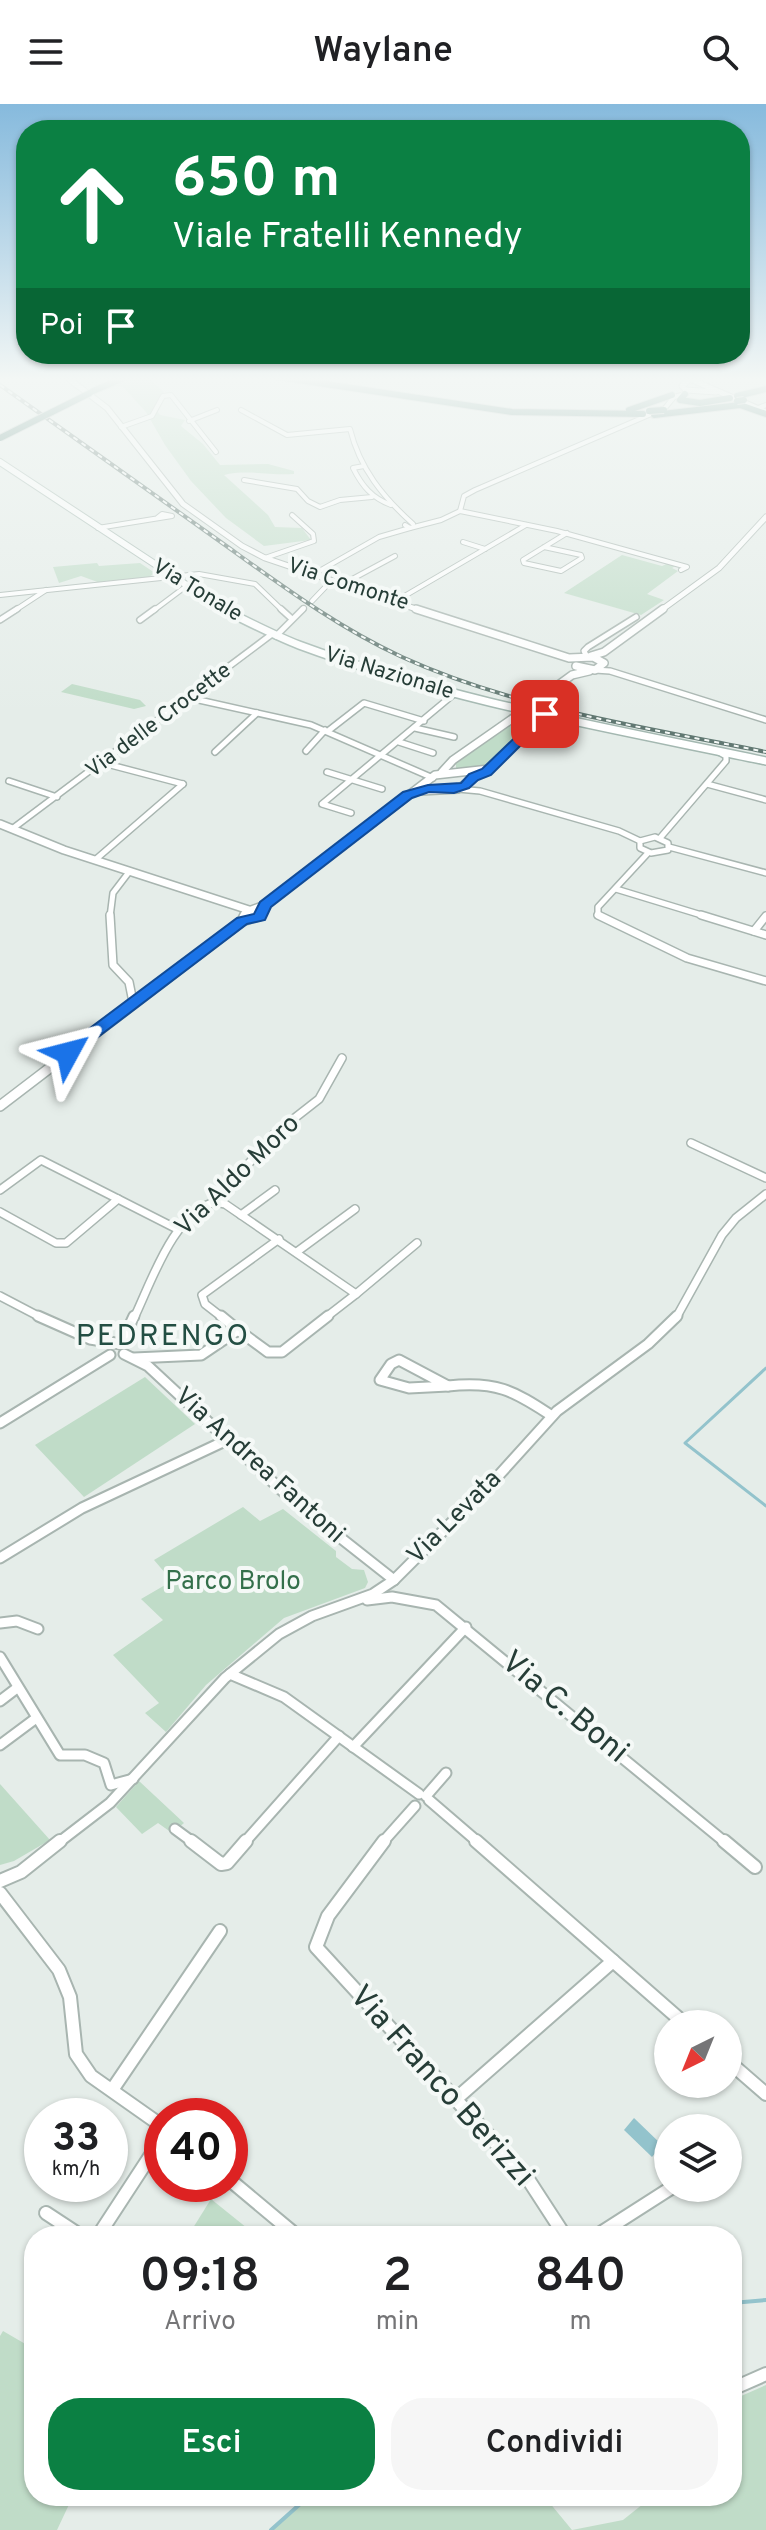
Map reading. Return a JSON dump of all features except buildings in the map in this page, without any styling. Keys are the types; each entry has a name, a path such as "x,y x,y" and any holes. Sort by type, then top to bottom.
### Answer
{"main road":[{"name":"Via Tonale","path":"40,489 188,590 277,636"},
{"name":"Via Nazionale","path":"277,636 345,662 454,694 731,756 766,761"}],"street":[{"name":"Via Comonte","path":"170,489 190,511 265,558 582,660"},
{"path":"297,489 308,501 320,507 340,500 372,497 391,505"},
{"path":"367,489 372,497"},
{"path":"380,489 410,525"},
{"path":"463,512 471,492 477,489"},
{"path":"314,574 379,537 410,525 426,525 463,512 567,533 687,567 681,570"},
{"path":"265,558 314,541 313,534 292,515"},
{"path":"582,660 604,652 727,562 766,517"},
{"path":"98,528 157,518"},
{"path":"396,601 527,524"},
{"path":"551,545 582,558 561,571 524,563 523,560 567,533"},
{"path":"463,542 485,549"},
{"path":"343,584 395,556"},
{"path":"0,595 199,574 255,584 292,619"},
{"path":"312,601 332,580"},
{"path":"0,620 46,589"},
{"path":"140,620 171,597 188,590"},
{"name":"Via delle Crocette","path":"12,829 277,636 304,608"},
{"path":"0,1106 247,914 264,909 408,795 572,675 588,647 636,617"},
{"name":"Via delle Crocette","path":"261,645 277,636"},
{"path":"593,670 603,663 604,652"},
{"path":"582,660 603,663 610,671"},
{"path":"582,660 593,670"},
{"path":"572,675 593,670 610,671 766,720"},
{"path":"351,813 322,804 454,694"},
{"path":"190,698 326,731 437,776 489,769"},
{"path":"306,751 326,731 364,703 424,721"},
{"name":"Via Nazionale","path":"505,706 531,713 533,727"},
{"path":"215,752 257,713"},
{"path":"458,789 489,769 545,719 545,714"},
{"path":"533,727 551,720 570,720"},
{"path":"415,728 454,737"},
{"path":"399,742 433,753"},
{"path":"408,795 441,788 480,791 619,831 640,841 660,838 731,756"},
{"path":"456,759 454,767 480,791"},
{"path":"95,860 183,784 103,763"},
{"path":"327,772 382,789"},
{"path":"437,776 441,788"},
{"path":"9,781 57,797"},
{"path":"707,784 766,800"},
{"path":"0,824 247,914"},
{"path":"660,838 669,847 766,873"},
{"path":"640,841 639,846 645,856"},
{"path":"669,847 663,853 645,856 598,907 598,915 687,958 766,981"},
{"path":"129,872 113,893 110,918 113,965 144,994"},
{"path":"616,889 766,935"},
{"path":"754,931 766,916"},
{"path":"129,982 133,1002"},
{"name":"Via Aldo Moro","path":"121,1344 177,1229 207,1204 216,1202 273,1135 319,1099 342,1058"},
{"path":"691,1143 766,1178"},
{"path":"0,1190 41,1160 177,1229"},
{"path":"241,1215 275,1190"},
{"name":"Via Levata","path":"0,1881 21,1872 110,1803 230,1674 293,1624 354,1603 394,1580 500,1474 552,1416 675,1320 730,1225 766,1194"},
{"path":"0,1212 56,1243 66,1243 118,1199"},
{"path":"216,1202 298,1251 356,1294"},
{"path":"298,1251 355,1209"},
{"path":"279,1239 202,1295 205,1304 268,1352 282,1352 417,1243"},
{"path":"0,1296 128,1356 201,1355 238,1330"},
{"path":"0,1423 121,1344 128,1356"},
{"name":"Via Andrea Fantoni","path":"128,1356 148,1366 290,1498 394,1580"},
{"path":"449,1387 399,1360 391,1364 380,1380 391,1386 449,1387 503,1387 552,1416"},
{"path":"0,1558 117,1488 227,1440"},
{"name":"Via C. Boni","path":"354,1603 381,1597 426,1601 466,1627 755,1867"},
{"path":"0,1623 17,1621 38,1629"},
{"path":"353,1747 466,1627"},
{"path":"0,1657 35,1719 60,1755 95,1757 104,1763 111,1785 110,1803"},
{"path":"230,1674 284,1697 339,1736 421,1802 438,1812 669,2010"},
{"path":"0,1701 17,1688"},
{"path":"0,1745 35,1719"},
{"path":"175,1829 221,1864 227,1863 339,1736"},
{"path":"421,1802 446,1773"},
{"path":"111,1785 134,1779"},
{"name":"Via Franco Berizzi","path":"421,1802 353,1880 316,1941 319,1952 526,2176 558,2226"},
{"path":"0,1893 59,1970 70,1997 76,2054 91,2076 144,2113"},
{"path":"112,2090 220,1931"},
{"path":"457,2098 613,1961"},
{"path":"742,2073 766,2094"},
{"path":"105,2226 144,2166"},
{"path":"248,2195 285,2226"},
{"path":"612,2226 654,2199"},
{"path":"46,2213 66,2226"},
{"path":"742,2385 766,2374"}],"green space":[{"path":"199,489 240,489 268,515 275,527 302,528 311,540 264,546 226,518"},
{"path":"622,555 662,566 669,563 677,565 672,568 678,571 647,594 664,600 641,615 564,593"},
{"path":"97,563 99,566 140,563 155,573 146,579 103,584 81,576 59,583 53,567"},
{"path":"72,684 140,700 146,706 134,709 61,692"},
{"path":"527,714 532,723 485,769 456,768 456,763"},
{"path":"145,1377 195,1424 84,1497 35,1445"},
{"name":"Parco Brolo","path":"243,1507 260,1521 283,1509 336,1551 336,1557 352,1569 364,1570 368,1582 365,1588 284,1618 206,1685 166,1732 145,1713 159,1703 113,1655 163,1620 141,1599 172,1581 154,1560"},
{"path":"139,1781 184,1823 172,1833 158,1823 142,1834 116,1807"},
{"path":"0,1784 50,1840 14,1861 0,1865"},
{"path":"209,2202 215,2202 245,2226 194,2226"},
{"path":"3,2331 24,2343 24,2506 68,2506 57,2530 0,2530 0,2336"},
{"path":"766,2385 766,2530 572,2530 623,2520 640,2506 742,2506 742,2396"},
{"path":"296,2506 552,2506 572,2530 273,2530"}],"water":[{"path":"634,2118 654,2137 652,2157 624,2130"}],"waterway":[{"path":"766,1368 685,1443 766,1506"},
{"path":"742,2302 766,2300"},
{"path":"271,2530 298,2506"}],"railway":[{"path":"146,489 307,603 353,632 402,657 445,675 535,703 627,725 766,752"}],"district":[{"name":"PEDRENGO","path":"163,1337"}],"route":[{"path":"68,1053 242,921 260,917 265,905 408,795 428,789 458,789 473,777 487,772 543,721 545,714"}]}
